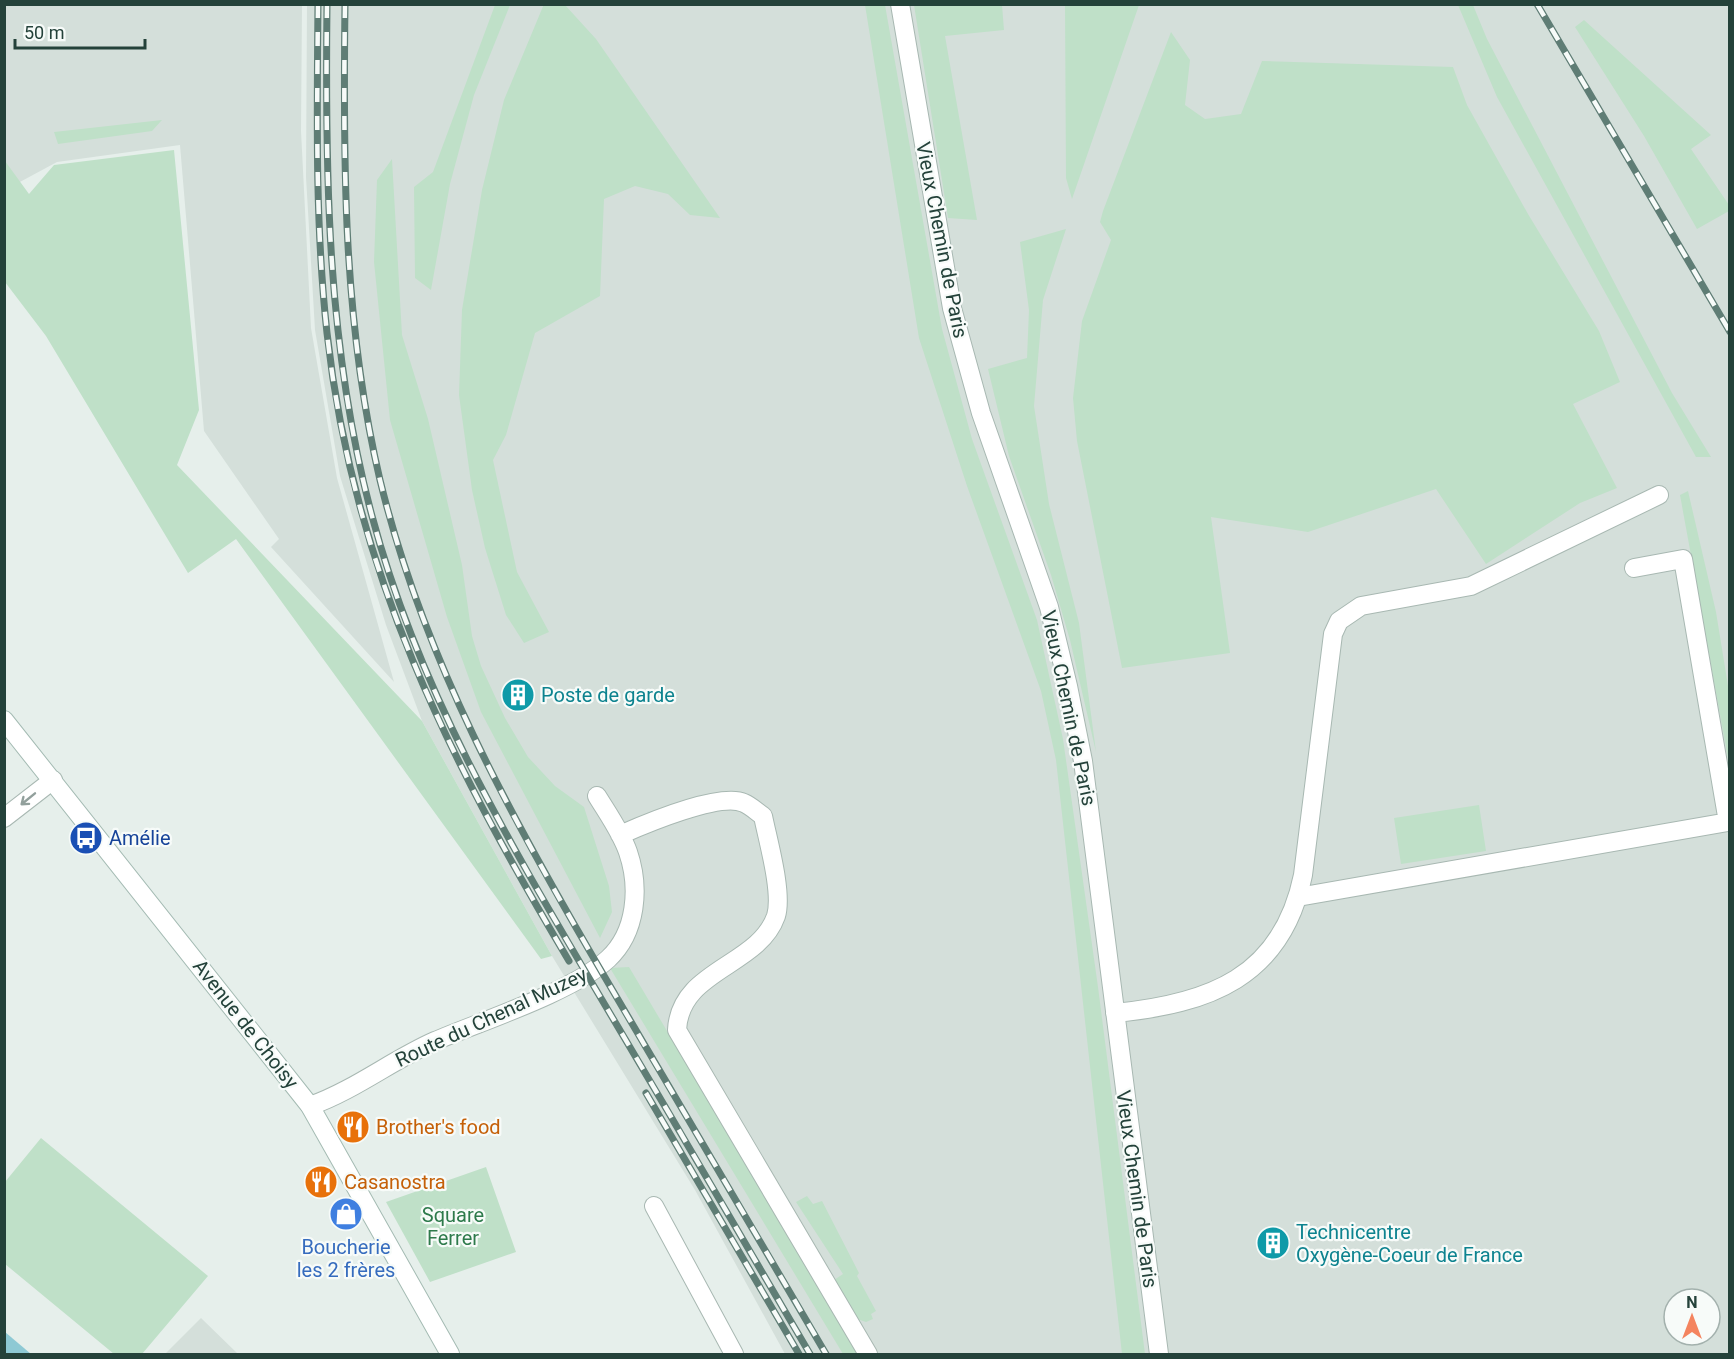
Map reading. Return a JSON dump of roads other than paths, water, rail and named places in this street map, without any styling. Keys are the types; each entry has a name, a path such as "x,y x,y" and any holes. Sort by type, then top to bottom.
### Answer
{"street":[{"name":"Vieux Chemin de Paris","path":"900,4 952,308 981,413 1049,607 1068,686 1090,807 1114,1013 1159,1354"},
{"path":"1114,1013 1173,1005 1231,984 1251,969 1283,928 1298,897 1316,780 1331,645 1339,621 1361,606 1457,590 1488,579 1659,495"},
{"path":"1298,897 1728,822 1683,559 1634,568"},
{"name":"Avenue de Choisy","path":"4,720 310,1106 450,1354"},
{"path":"4,818 53,780"},
{"name":"Route du Chenal Muzey","path":"310,1106 330,1099 434,1042 563,987 609,958 623,939 633,910 634,880 620,835 597,796"},
{"path":"620,835 710,802 743,802 763,816 778,899 776,916 761,940 702,983 684,1000 678,1015 677,1030 868,1354"},
{"path":"654,1206 730,1353"}],"water":[{"path":"5,1332 31,1354 5,1354"}],"railway":[{"path":"318,4 318,169 323,292 340,420 359,503 383,583 413,660 447,736 484,811 569,961"},
{"path":"327,4 328,198 337,326 357,453 372,516 392,581 415,645 442,707 503,828 810,1354"},
{"path":"345,4 345,184 352,303 359,362 380,480 398,546 420,610 473,735 535,856 826,1354"},
{"path":"1537,4 1730,332"},
{"path":"646,1093 799,1354"}],"place":[{"name":"Poste de garde","path":"518,695"},
{"name":"Amélie","path":"86,838"},
{"name":"Brother's food","path":"353,1127"},
{"name":"Casanostra","path":"321,1182"},
{"name":"Boucherie les 2 frères","path":"346,1214"},
{"name":"Technicentre Oxygène-Coeur de France","path":"1273,1243"}],"park label":[{"name":"Square Ferrer","path":"453,1226"}]}
